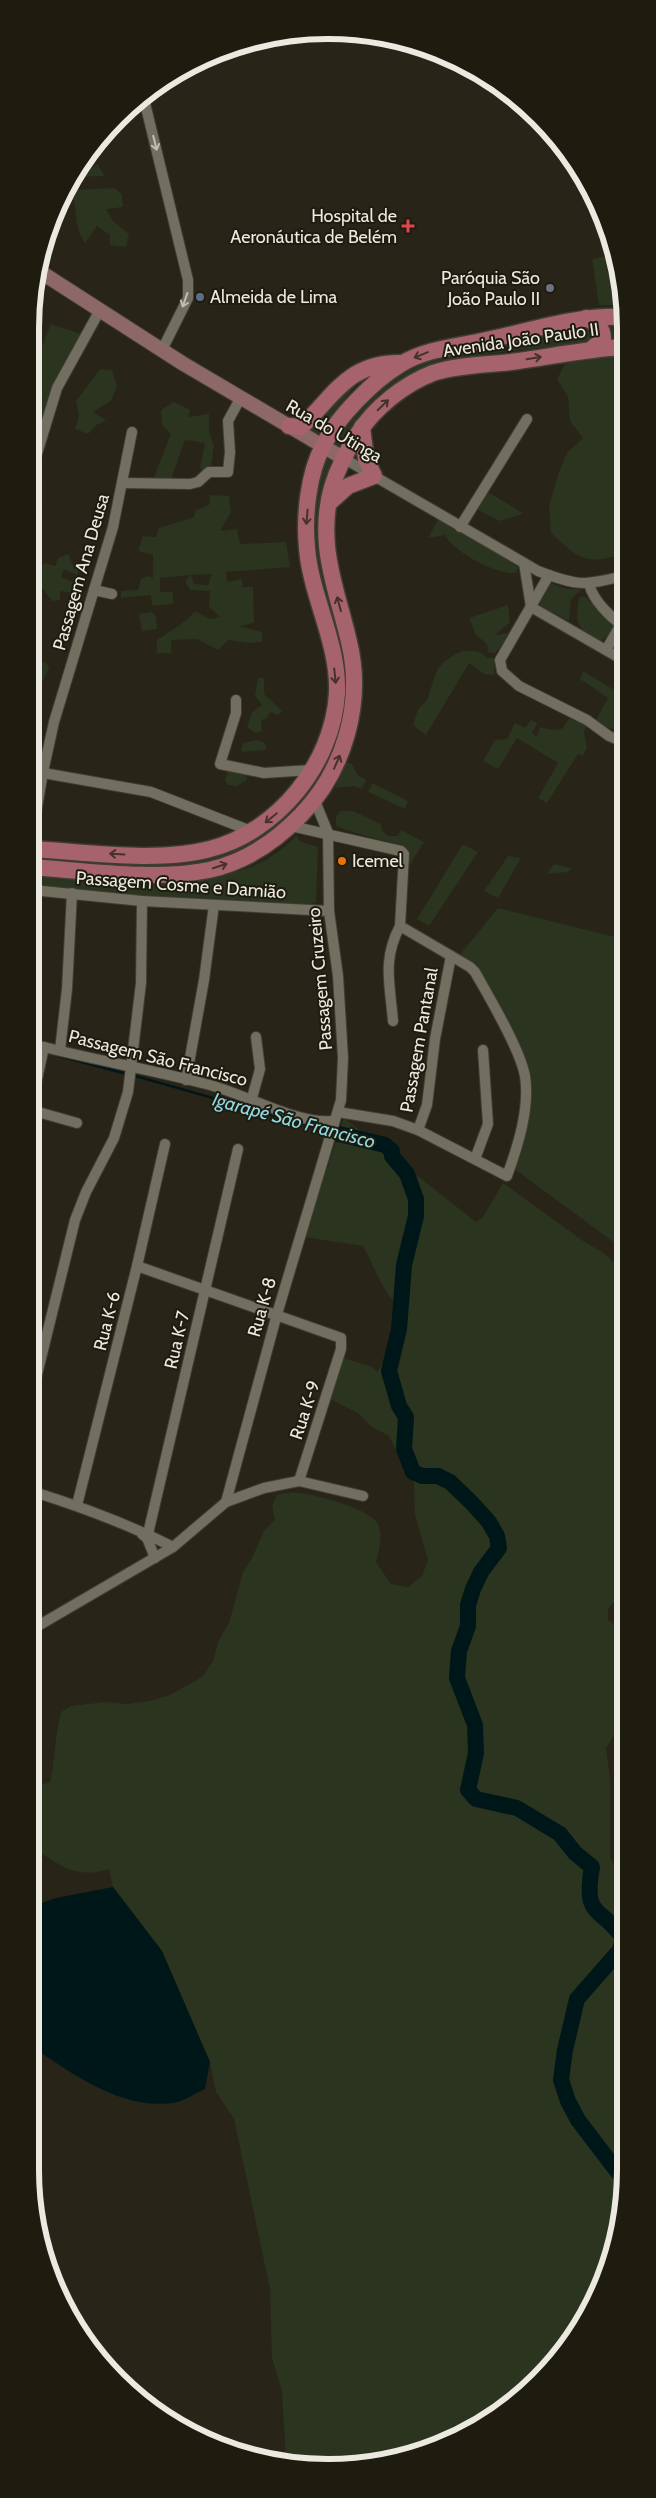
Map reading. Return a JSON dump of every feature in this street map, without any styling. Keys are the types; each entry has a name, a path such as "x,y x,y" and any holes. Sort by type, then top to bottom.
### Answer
{"main road":[{"name":"Avenida João Paulo II","path":"39,849 173,856 211,849 251,831 283,808 311,770 330,727 337,693 333,654 307,549 309,501 323,446 347,412 383,377 402,363 427,352 586,318 617,317"},
{"path":"586,318 596,322 603,334 603,339 592,349"},
{"name":"Avenida João Paulo II","path":"39,867 138,874 209,870 238,860 261,848 291,826 315,801 333,770 345,744 354,695 350,644 329,564 326,529 334,478 343,458 362,427 391,398 433,374 592,349 617,347"},
{"path":"289,426 300,427 331,394 357,374 382,363 402,363"},
{"path":"308,420 306,432 308,437"},
{"path":"329,503 348,486 374,476 366,459 362,427"}],"street":[{"path":"146,104 188,280 188,298 162,350"},
{"name":"Rua do Utinga","path":"44,275 240,399 524,563 565,582 589,584 617,578"},
{"path":"39,447 57,388 100,310"},
{"path":"122,483 190,484 198,482 209,472 228,472 230,452 228,421 240,399"},
{"path":"460,527 527,419"},
{"name":"Passagem Ana Deusa","path":"39,766 94,590 122,483 132,432"},
{"path":"524,563 530,607"},
{"path":"549,575 500,660 502,671 519,686 588,720 609,736 617,739"},
{"path":"589,584 591,592 617,620"},
{"path":"94,590 112,594"},
{"path":"530,607 617,656"},
{"path":"606,650 617,633"},
{"path":"236,700 236,713 220,764 264,773 311,770"},
{"path":"39,772 152,792 251,831"},
{"path":"315,801 328,833"},
{"path":"291,826 397,849 404,854 400,926 392,940 388,968 393,1021"},
{"name":"Passagem Cruzeiro","path":"328,833 328,911 338,976 343,1058 342,1083 333,1124"},
{"name":"Passagem Cosme e Damião","path":"39,890 142,900 328,911"},
{"path":"60,1050 67,989 72,893"},
{"path":"39,1366 75,1220 86,1192 114,1138 126,1100 141,983 142,900"},
{"path":"186,1080 204,980 214,905"},
{"path":"400,926 451,956"},
{"name":"Passagem São Francisco","path":"39,1048 44,1050 60,1050 130,1072 205,1083 252,1098 293,1115 333,1124 393,1121 418,1130 507,1176 516,1151 523,1120 525,1088 522,1068 475,972 451,956"},
{"name":"Passagem Pantanal","path":"418,1130 427,1105 435,1039 451,956"},
{"path":"252,1098 260,1069 256,1037"},
{"path":"39,1074 44,1050"},
{"path":"475,1159 488,1124 483,1050"},
{"path":"39,1110 77,1123"},
{"name":"Rua K-8","path":"226,1502 277,1314 333,1124"},
{"name":"Rua K-6","path":"77,1506 137,1266 165,1144"},
{"name":"Rua K-7","path":"146,1535 206,1290 238,1148"},
{"path":"137,1266 277,1314"},
{"name":"Rua K-9","path":"277,1314 338,1336 342,1342 299,1481"},
{"path":"39,1625 173,1547 226,1502 264,1488 299,1481 363,1496"},
{"path":"39,1494 77,1506 173,1547"},
{"path":"146,1535 154,1558"}],"green space":[{"path":"98,164 104,176 82,177 85,171"},
{"path":"115,188 122,195 123,207 106,209 113,221 129,234 126,247 110,245 110,235 97,226 85,243 78,230 72,194 74,190"},
{"path":"608,256 617,305 599,305 592,259"},
{"path":"51,324 81,334 53,389 39,435 39,353"},
{"path":"617,325 617,342 607,344 605,326"},
{"path":"591,328 596,339 593,343 481,355 419,370 394,384 372,403 353,425 337,449 327,443 390,376 442,352"},
{"path":"594,356 617,357 617,556 611,558 591,559 583,557 568,549 551,533 549,506 558,475 567,453 583,438 570,421 568,397 557,379 565,364"},
{"path":"100,369 112,370 117,386 111,401 93,412 106,420 95,426 88,434 75,429 79,416 76,401"},
{"path":"359,381 317,435 308,428 331,397"},
{"path":"174,402 190,410 188,417 209,414 209,433 214,445 211,468 204,472 200,468 205,443 185,440 171,479 153,480 171,434 162,425 161,410"},
{"path":"323,456 332,460 323,484 319,517 346,651 345,725 322,781 288,823 243,851 203,864 170,867 39,861 39,854 172,861 272,823 337,721 310,528"},
{"path":"486,491 523,513 500,521 476,509"},
{"path":"210,495 229,496 231,512 220,531 237,529 240,544 286,542 290,567 226,572 227,582 242,579 242,587 253,587 254,623 239,626 262,632 262,642 248,643 228,640 218,650 197,639 171,640 171,653 157,653 157,640 182,623 195,611 210,619 220,617 209,607 210,591 190,590 185,581 190,575 160,578 160,592 173,592 173,604 152,606 151,595 121,598 121,591 138,590 141,579 147,576 153,578 153,555 138,551 143,536 156,537 159,528 194,517 196,510 209,505","holes":["212,574 208,585 194,584 191,575"]},
{"path":"439,518 519,567 516,573 498,570 476,561 457,548 445,535 428,538"},
{"path":"69,554 72,564 79,569 77,575 64,569 61,577 74,583 72,593 60,591 60,600 52,601 39,587 39,569 45,563 55,566 58,558"},
{"path":"551,583 567,589 582,589 571,599 569,621 539,605"},
{"path":"584,596 600,609 614,625 608,636 602,640 589,636 579,625 577,613 579,598"},
{"path":"508,605 510,622 495,635 508,633 506,640 495,653 488,652 487,644 476,635 469,618"},
{"path":"152,612 156,617 157,629 142,631 139,614"},
{"path":"463,651 477,651 487,658 495,658 494,675 484,674 469,663 426,735 413,725 418,710 428,698 438,669 447,659"},
{"path":"39,662 46,662 49,668 40,687 39,687"},
{"path":"583,671 616,691 617,690 617,729 602,725 596,720 608,698 580,679"},
{"path":"258,678 264,678 264,694 282,711 278,715 270,712 267,718 261,720 262,731 255,733 247,727 252,712 262,705 255,696"},
{"path":"570,717 586,725 584,733 587,748 583,756 578,754 547,803 538,798 558,763 517,738 498,769 483,761 495,740 507,739 515,723 525,728 531,720 537,723 532,733 536,737 540,727 552,730 562,729"},
{"path":"257,740 265,743 266,750 241,752 243,743"},
{"path":"345,763 351,763 358,775 366,780 362,789 354,786 335,788"},
{"path":"231,769 246,773 247,780 237,786 228,785 225,780 227,773"},
{"path":"372,783 408,801 405,809 368,792"},
{"path":"340,811 353,811 381,824 382,830 388,836 398,836 401,830 424,842 407,869 403,846 336,826 336,817"},
{"path":"297,835 299,841 318,847 316,902 305,907 39,888 39,872 205,878 232,873 255,865 266,860"},
{"path":"463,844 478,852 429,926 417,919"},
{"path":"508,856 521,858 498,898 484,891"},
{"path":"554,864 571,868 568,872 547,874"},
{"path":"498,908 617,938 617,1245 513,1168 524,1071 478,972 458,957"},
{"path":"344,1118 476,1222 483,1217 503,1183 586,1243 601,1251 617,1265 617,1599 608,1609 608,1621 617,1626 617,1731 606,1748 610,1778 610,1857 617,1870 617,2189 612,2226 602,2263 578,2315 569,2331 533,2375 489,2411 439,2437 384,2454 347,2459 309,2459 286,2456 282,2391 272,2358 270,2289 234,2119 216,2092 210,2062 162,1951 113,1887 109,1869 86,1873 76,1871 58,1864 39,1851 39,1785 50,1782 61,1712 71,1706 106,1702 126,1704 149,1701 170,1695 202,1677 213,1661 219,1640 229,1623 243,1572 252,1558 264,1531 275,1520 272,1506 277,1495 291,1492 308,1494 365,1513 378,1524 380,1538 376,1562 391,1584 408,1587 422,1576 428,1560 415,1515 414,1484 410,1472 403,1465 389,1436 372,1427 358,1413 330,1399 341,1357 372,1367 377,1372 395,1342 402,1308 390,1297 363,1246 304,1237"}],"water":[{"path":"113,1887 162,1951 210,2062 205,2089 173,2103 153,2104 134,2101 97,2087 39,2052 39,1904 56,1898"}],"waterway":[{"name":"Igarapé São Francisco","path":"59,1056 127,1074"},
{"name":"Igarapé São Francisco","path":"132,1075 329,1131"},
{"name":"Igarapé São Francisco","path":"335,1133 385,1145 392,1151 392,1156 407,1174 416,1199 416,1216 404,1265 399,1329 389,1371 399,1406 406,1417 404,1449 413,1472 422,1476 438,1476 450,1482 489,1522 497,1536 499,1548 481,1572 473,1589 468,1605 468,1626 459,1651 457,1678 475,1725 476,1753 468,1790 476,1799 517,1808 560,1834 575,1853 592,1867 590,1884 592,1904 617,1930"},
{"name":"Igarapé São Francisco","path":"617,1953 577,1999 565,2050 561,2080 568,2101 578,2120 617,2171"}],"place":[{"name":"Hospital de Aeronáutica de Belém","path":"408,226"},
{"name":"Paróquia São João Paulo II","path":"550,288"},
{"name":"Almeida de Lima","path":"200,297"},
{"name":"Icemel","path":"342,861"}]}
